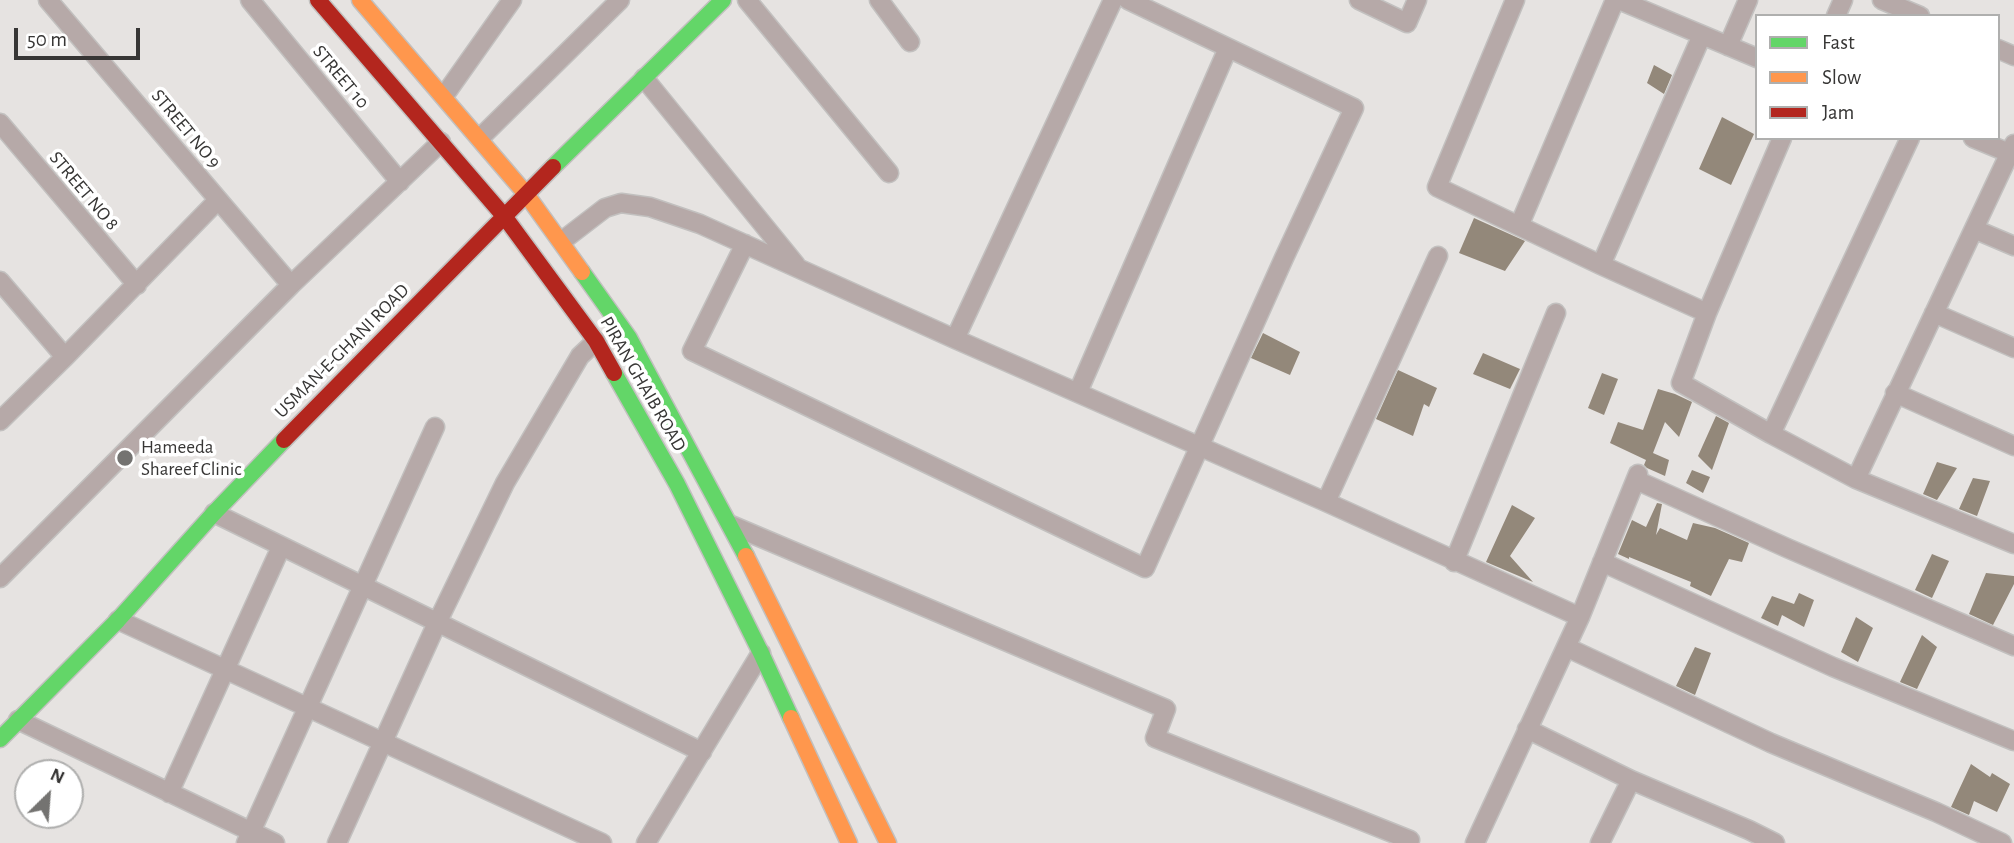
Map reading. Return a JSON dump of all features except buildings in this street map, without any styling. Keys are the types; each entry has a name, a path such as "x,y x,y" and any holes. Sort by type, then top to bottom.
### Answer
{"main road":[{"name":"PIRAN GHAIB ROAD","path":"317,0 505,216 596,341 677,484 761,653 849,843"},
{"name":"PIRAN GHAIB ROAD","path":"360,0 526,194 629,338 762,584 888,843"},
{"name":"USMAN-E-GHANI ROAD","path":"0,739 118,620 214,513 526,194 644,78 714,3"}],"street":[{"name":"STREET NO 9","path":"48,0 291,285"},
{"name":"STREET 10","path":"250,0 400,182"},
{"path":"444,96 512,0"},
{"path":"480,138 620,0"},
{"path":"747,0 889,173"},
{"path":"879,0 911,42"},
{"path":"955,339 1113,0"},
{"path":"745,244 692,351 1145,568 1354,108 1128,0"},
{"path":"1359,0 1407,23 1417,0"},
{"path":"1515,0 1437,187 1707,313"},
{"path":"1519,226 1617,0 1755,57"},
{"path":"1728,46 1748,0"},
{"path":"1882,0 1915,14"},
{"path":"1601,265 1702,34"},
{"path":"1078,392 1228,48"},
{"path":"644,78 799,269"},
{"name":"STREET NO 8","path":"0,123 136,285"},
{"path":"1781,140 1707,313 1681,383 1856,479 2014,544"},
{"path":"1771,434 1909,140"},
{"path":"1856,479 2013,151 1979,140"},
{"path":"0,578 291,285 441,142"},
{"path":"0,421 219,200"},
{"path":"562,241 606,208 621,203 650,207 700,224 1580,617"},
{"path":"1974,229 2014,246"},
{"path":"1326,502 1438,256"},
{"path":"0,281 65,358"},
{"path":"1454,562 1556,313"},
{"path":"1934,313 2014,348"},
{"path":"337,843 505,483 580,356 596,341"},
{"path":"1895,393 2014,446"},
{"path":"248,837 435,427"},
{"path":"1475,843 1580,617 1637,477 1774,543 2014,646"},
{"path":"214,513 702,752"},
{"path":"731,525 1166,709 1155,738 1410,840 1409,843"},
{"path":"169,793 281,547"},
{"path":"1602,562 1833,667 2014,741"},
{"path":"118,620 602,843"},
{"path":"1566,647 1771,743 1936,812 2002,843"},
{"path":"649,842 761,653"},
{"path":"18,720 169,793 248,837 275,843"},
{"path":"1528,729 1746,836 1775,843"},
{"path":"1600,843 1631,780"}],"traffic: fast":[{"path":"553,167 723,0"},
{"path":"582,272 629,338 746,556"},
{"path":"614,373 677,484 791,718"},
{"path":"0,739 118,620 284,440"}],"traffic: slow":[{"path":"360,0 526,194 582,272"},
{"path":"746,556 888,843"},
{"path":"791,718 849,843"}],"traffic: jam":[{"path":"318,0 504,216 596,341 614,373"},
{"path":"284,440 553,167"}],"place":[{"name":"Hameeda Shareef Clinic","path":"125,458"}]}
